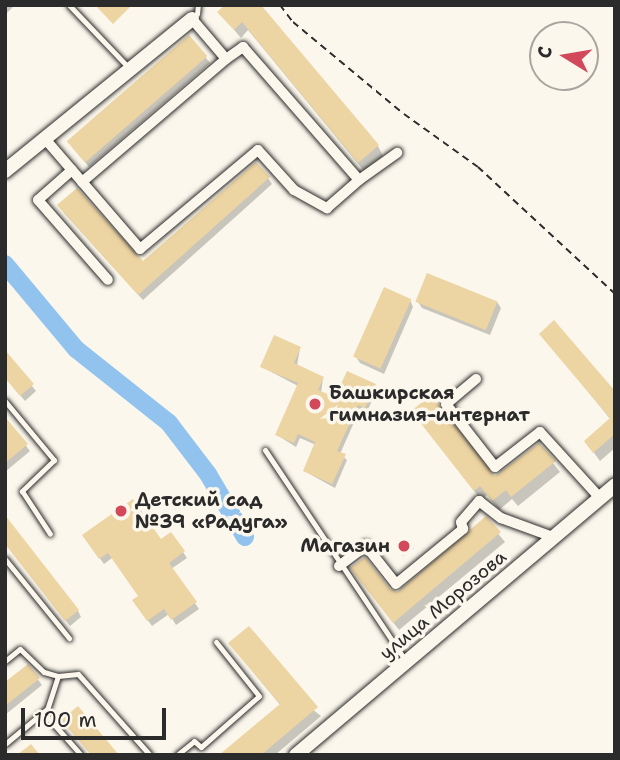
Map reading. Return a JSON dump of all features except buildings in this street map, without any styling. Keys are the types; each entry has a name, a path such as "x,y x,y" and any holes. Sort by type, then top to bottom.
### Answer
{"street":[{"path":"5,171 46,140 196,13 226,59"},
{"path":"82,182 243,47 359,180"},
{"path":"46,140 140,249 258,150 294,190 327,208 359,180 397,153"},
{"path":"72,170 38,200 108,280"},
{"path":"477,379 446,404 495,467 540,432 600,498"},
{"name":"улица Морозова","path":"296,755 615,485"},
{"path":"339,566 366,546 396,584 463,529 461,522 479,502 501,518 553,537"}],"lane":[{"path":"69,5 131,69"},
{"path":"5,401 54,460 22,491 50,534"},
{"path":"265,450 339,566 406,662"},
{"path":"5,559 69,638"},
{"path":"177,755 194,741 201,747 259,696 216,642"},
{"path":"5,661 20,649 44,672 58,676 78,674 149,755"},
{"path":"5,744 43,712 58,676"},
{"path":"43,712 81,755"}],"path":[{"path":"280,5 293,22 404,114 478,167 615,294"}],"waterway":[{"path":"5,264 76,349 169,423 208,474 245,537"}],"place":[{"name":"Башкирская гимназия-интернат","path":"315,404"},
{"name":"Детский сад №39 «Радуга»","path":"121,511"},
{"name":"Магазин","path":"404,546"}]}
